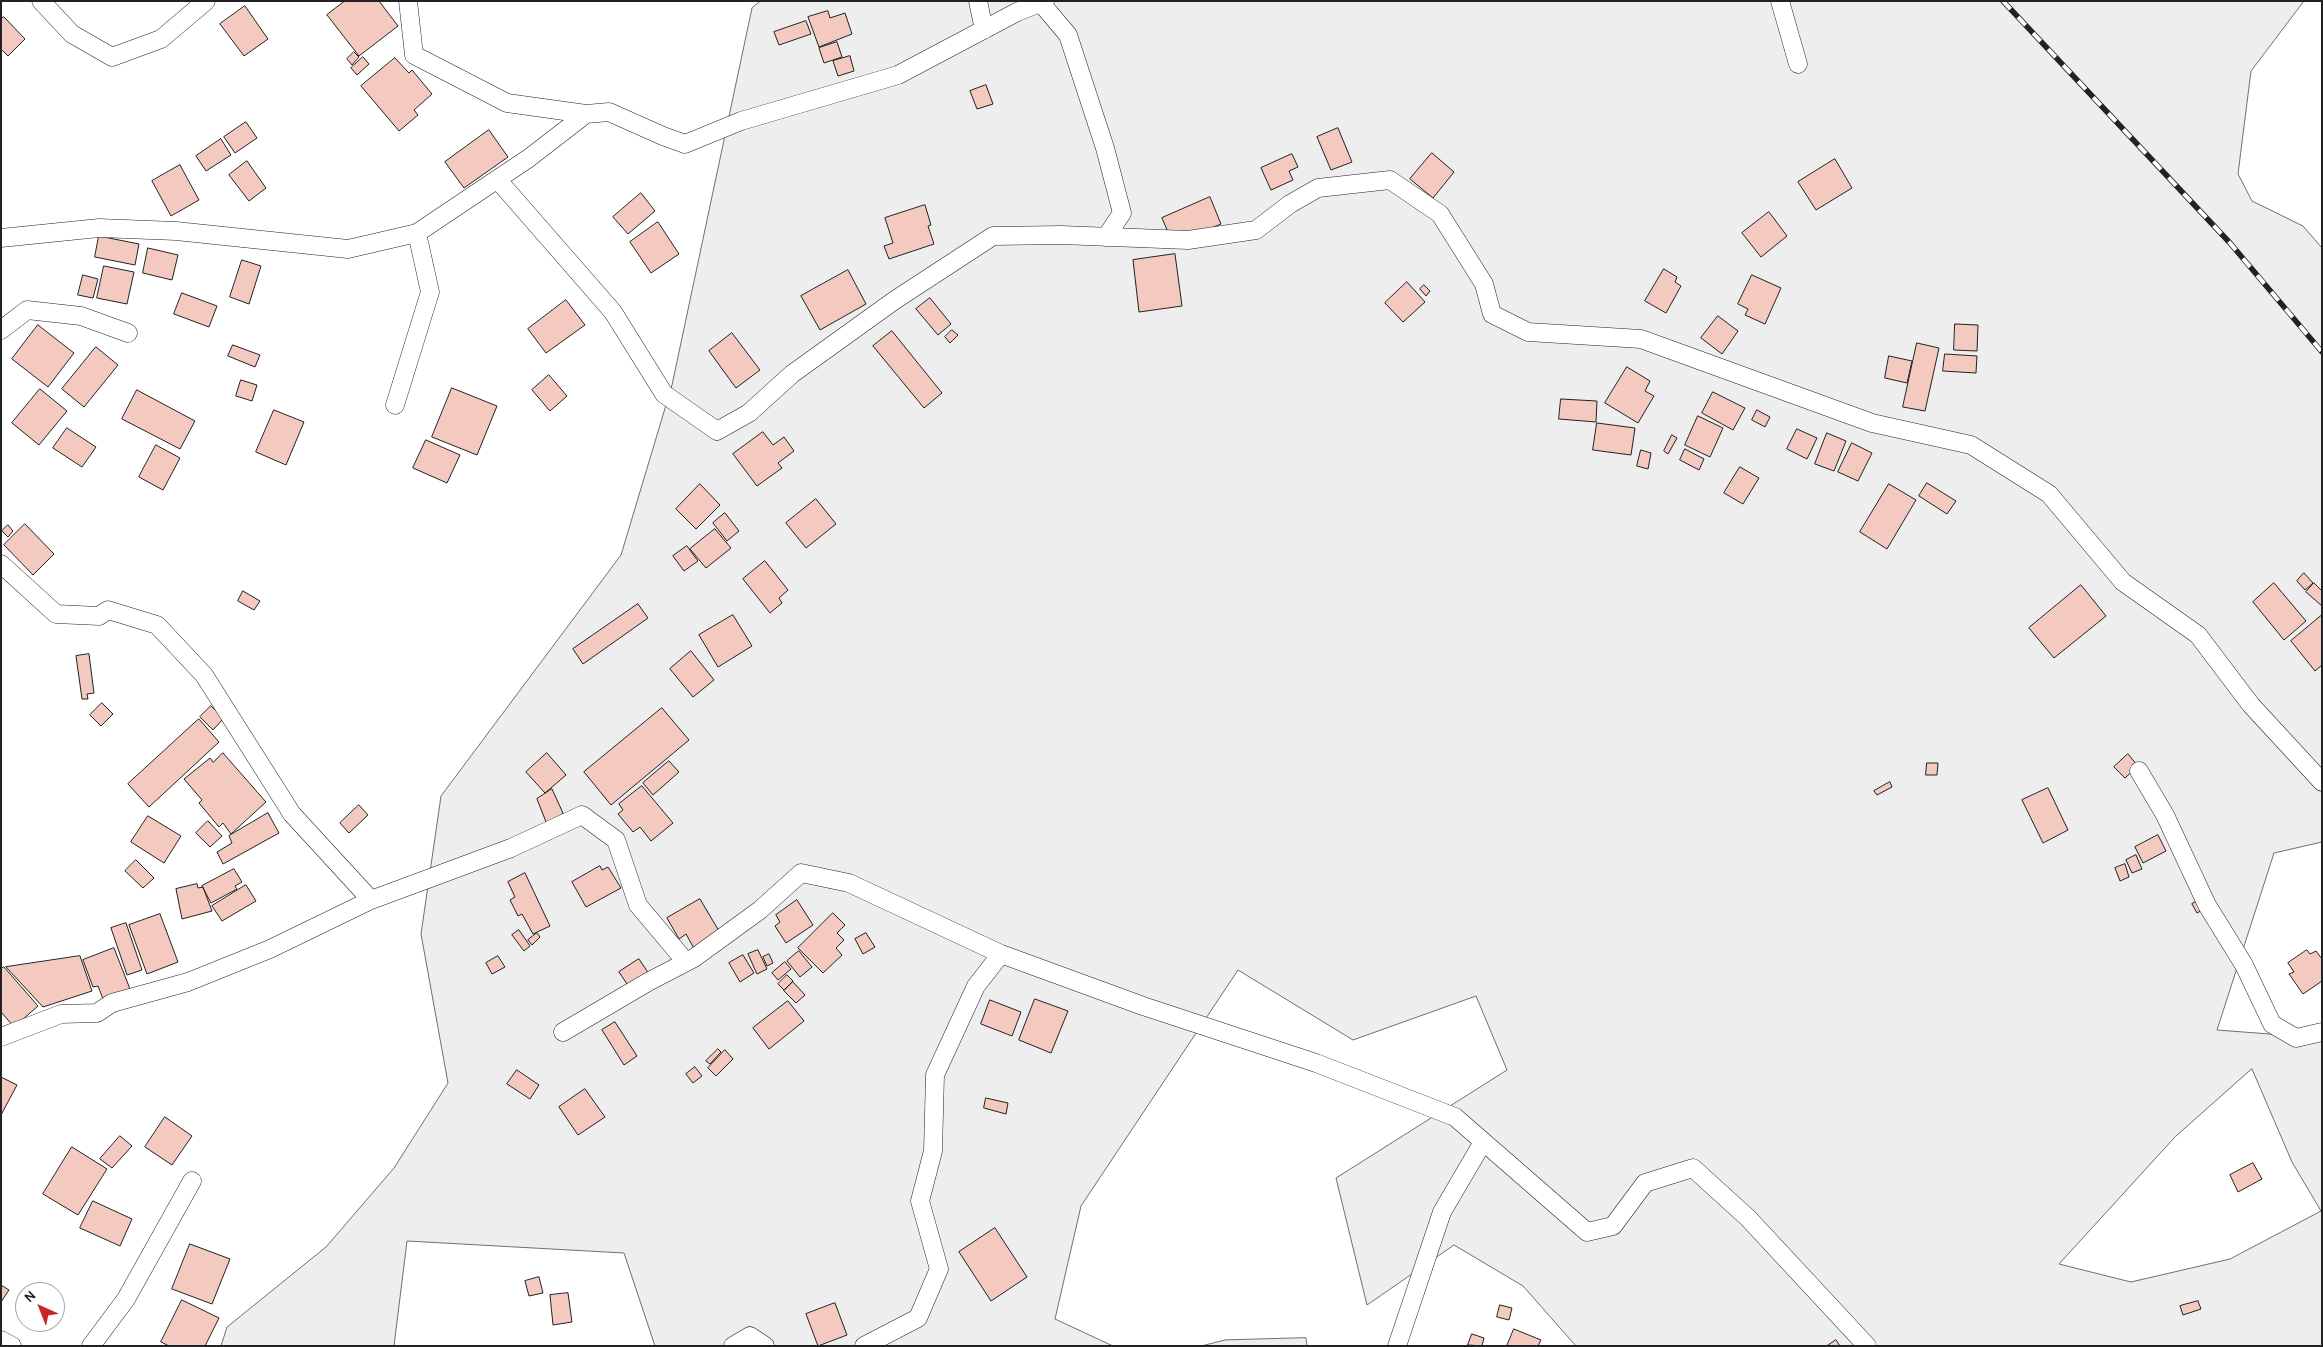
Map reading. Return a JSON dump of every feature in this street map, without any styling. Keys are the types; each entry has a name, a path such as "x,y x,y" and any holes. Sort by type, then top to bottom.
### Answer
{"street":[{"path":"41,1 72,34 112,57 161,38 206,1"},
{"path":"408,1 414,55 507,103 586,114 609,112 685,144 741,121 898,75 1017,12 1043,2 1068,35 1105,148 1122,213 1106,237"},
{"path":"978,1 984,30"},
{"path":"1780,1 1798,64"},
{"path":"1,238 99,228 176,231 348,249 417,233 529,158 586,114"},
{"path":"497,179 613,312 664,394 717,431 749,413 800,368 895,300 992,236 1188,240 1256,230 1290,204 1318,188 1390,180 1440,214 1484,284 1492,314 1528,332 1641,339 1872,423 1971,445 2050,494 2123,582 2198,635 2251,705 2322,782"},
{"path":"395,405 430,292 417,233"},
{"path":"1,330 27,310 81,316 128,332"},
{"path":"1,564 56,614 99,616 108,610 157,625 204,675 292,814 371,900"},
{"path":"2140,771 2165,815 2208,905 2244,965 2272,1024 2296,1038 2322,1032"},
{"path":"1,1037 61,1014 97,1013 112,1003 188,982 270,949 371,900 511,848 582,815 616,840 638,905 686,962"},
{"path":"563,1032 686,962 760,910 801,873 849,883 1001,954 1143,1006 1316,1063 1455,1117 1587,1232 1613,1226 1646,1183 1693,1168 1748,1218 1867,1346"},
{"path":"864,1346 918,1318 939,1269 920,1200 933,1151 935,1075 976,986 1001,954"},
{"path":"1397,1346 1442,1212 1483,1142"},
{"path":"90,1346 126,1299 192,1182"},
{"path":"733,1346 750,1336 766,1346"},
{"path":"1,1340 12,1346"}],"shaded area":[{"path":"761,1 2304,1 2251,71 2238,174 2252,201 2303,226 2322,248 2322,842 2274,853 2217,1030 2309,1037 2322,1032 2322,1346 1576,1346 1523,1286 1454,1245 1367,1305 1336,1178 1507,1070 1476,996 1353,1040 1238,970 1081,1206 1055,1319 1113,1346 655,1346 624,1253 407,1241 394,1346 221,1346 227,1327 326,1247 394,1168 448,1083 421,934 441,796 621,555 672,385 752,8","holes":["2252,1069 2292,1162 2321,1211 2230,1259 2131,1282 2059,1264 2175,1137"]},
{"path":"1306,1338 1307,1346 1201,1346 1225,1340"}],"building":[{"path":"345,1 379,1 398,26 359,56 327,15"},
{"path":"245,6 268,39 244,56 220,24"},
{"path":"828,11 830,18 845,13 852,34 819,47 808,17"},
{"path":"4,17 25,39 8,56 1,49 1,19"},
{"path":"806,21 811,34 779,45 774,32"},
{"path":"837,42 842,57 824,63 819,48"},
{"path":"354,52 359,57 352,65 347,59"},
{"path":"850,56 854,71 838,76 833,61"},
{"path":"363,57 369,64 357,75 351,68"},
{"path":"395,58 409,73 412,70 432,94 414,110 418,115 399,131 361,86"},
{"path":"986,85 993,104 977,109 970,91"},
{"path":"246,122 257,138 235,153 224,137"},
{"path":"1338,128 1352,162 1331,170 1317,137"},
{"path":"489,130 508,157 464,188 445,162"},
{"path":"221,139 231,155 206,171 196,156"},
{"path":"1432,153 1454,172 1433,198 1410,179"},
{"path":"1292,154 1298,167 1289,171 1293,180 1271,190 1261,168"},
{"path":"1835,159 1852,188 1816,210 1798,182"},
{"path":"247,161 266,188 249,201 229,175"},
{"path":"180,165 199,200 171,216 152,181"},
{"path":"641,193 655,211 628,234 613,217"},
{"path":"1210,197 1221,224 1173,244 1162,218"},
{"path":"925,205 931,225 928,226 934,244 889,259 884,246 893,243 885,218"},
{"path":"1769,212 1787,236 1761,257 1742,233"},
{"path":"658,222 679,254 651,273 630,242"},
{"path":"99,236 139,244 135,265 95,257"},
{"path":"148,248 178,255 172,280 143,273"},
{"path":"1175,254 1182,306 1139,312 1133,260"},
{"path":"242,260 261,266 249,304 230,297"},
{"path":"104,266 134,272 127,304 97,298"},
{"path":"1664,269 1677,277 1675,282 1681,286 1666,313 1645,301"},
{"path":"848,270 866,304 820,330 801,296"},
{"path":"83,275 98,279 93,298 78,295"},
{"path":"1752,275 1781,288 1765,324 1745,315 1748,309 1738,304"},
{"path":"1407,282 1425,302 1403,322 1385,303"},
{"path":"1424,285 1430,291 1426,296 1420,289"},
{"path":"182,293 217,306 209,327 174,314"},
{"path":"930,298 951,324 938,335 916,309"},
{"path":"566,300 585,325 546,353 528,329"},
{"path":"1718,316 1738,331 1722,354 1701,338"},
{"path":"1955,324 1978,325 1977,351 1954,350"},
{"path":"38,325 74,353 48,387 12,359"},
{"path":"952,330 958,335 950,343 945,337"},
{"path":"892,331 942,393 924,408 873,346"},
{"path":"732,333 760,370 736,388 709,351"},
{"path":"1917,343 1939,348 1925,411 1903,407"},
{"path":"233,345 260,355 255,367 228,356"},
{"path":"96,347 118,365 84,407 62,389"},
{"path":"1945,354 1977,356 1976,373 1943,371"},
{"path":"1889,356 1912,361 1907,383 1885,378"},
{"path":"1627,367 1650,381 1645,391 1654,396 1638,423 1605,403"},
{"path":"549,375 567,396 550,411 532,390"},
{"path":"241,380 257,385 252,401 236,396"},
{"path":"452,388 497,406 477,455 432,437"},
{"path":"40,389 67,411 39,445 12,423"},
{"path":"137,390 195,421 180,449 122,419"},
{"path":"1713,392 1745,408 1733,430 1702,413"},
{"path":"1561,399 1597,401 1596,422 1559,419"},
{"path":"274,410 304,422 286,465 256,452"},
{"path":"1757,410 1770,417 1765,427 1752,420"},
{"path":"1698,416 1723,428 1710,457 1685,445"},
{"path":"1597,423 1635,428 1631,455 1593,450"},
{"path":"67,428 96,447 82,467 53,448"},
{"path":"1797,429 1817,438 1807,459 1787,449"},
{"path":"763,432 773,445 784,437 794,451 778,463 782,468 757,486 733,454"},
{"path":"1827,433 1846,441 1834,471 1815,464"},
{"path":"1672,435 1677,438 1668,454 1664,451"},
{"path":"426,440 460,455 447,483 413,468"},
{"path":"1852,443 1872,453 1858,481 1838,472"},
{"path":"156,445 180,458 163,490 139,477"},
{"path":"1685,449 1704,459 1699,470 1680,460"},
{"path":"1641,450 1651,453 1648,469 1637,466"},
{"path":"1740,467 1759,478 1743,504 1724,493"},
{"path":"1927,483 1956,501 1947,514 1919,496"},
{"path":"700,484 720,505 696,529 676,509"},
{"path":"1889,484 1916,500 1887,549 1860,532"},
{"path":"816,499 836,524 806,548 786,523"},
{"path":"725,513 739,531 727,541 713,523"},
{"path":"25,524 54,554 33,575 4,545"},
{"path":"8,525 13,531 8,537 2,531"},
{"path":"715,529 731,548 706,568 690,549"},
{"path":"687,546 698,561 684,571 673,556"},
{"path":"765,561 788,590 779,598 782,603 770,613 743,579"},
{"path":"2304,573 2313,583 2305,590 2297,581"},
{"path":"2274,583 2306,621 2284,640 2253,602"},
{"path":"2314,583 2322,591 2322,606 2306,592"},
{"path":"2081,585 2106,616 2054,658 2029,628"},
{"path":"243,591 260,601 254,610 238,601"},
{"path":"638,604 648,618 583,664 573,649"},
{"path":"733,615 752,646 718,667 699,635"},
{"path":"2322,615 2322,665 2315,671 2291,641"},
{"path":"691,651 714,680 693,697 670,669"},
{"path":"89,654 94,693 87,694 88,699 82,699 76,656"},
{"path":"102,703 113,714 101,726 90,715"},
{"path":"211,706 224,718 213,730 200,717"},
{"path":"662,708 689,740 611,805 584,772"},
{"path":"199,719 219,742 149,807 128,784"},
{"path":"223,753 266,802 231,834 223,823 219,827 199,803 202,800 184,779 210,758 213,762"},
{"path":"547,753 566,775 545,793 526,772"},
{"path":"2128,754 2138,766 2125,778 2114,767"},
{"path":"669,761 679,772 653,795 643,783"},
{"path":"1927,763 1938,763 1937,775 1926,775"},
{"path":"1890,782 1892,787 1877,795 1874,791"},
{"path":"642,786 673,823 651,841 640,827 633,832 618,814 623,810 619,804"},
{"path":"2048,788 2068,830 2043,843 2022,800"},
{"path":"552,789 563,813 548,827 537,799"},
{"path":"359,805 368,815 349,833 340,823"},
{"path":"268,813 279,833 223,864 217,852 232,843 229,836"},
{"path":"148,816 181,836 164,863 131,842"},
{"path":"208,821 222,836 210,847 196,833"},
{"path":"2158,835 2166,851 2143,863 2135,847"},
{"path":"2136,855 2142,869 2132,873 2126,860"},
{"path":"136,860 154,878 143,888 125,871"},
{"path":"2125,864 2129,877 2120,881 2115,868"},
{"path":"600,866 602,870 608,867 621,888 586,907 572,882"},
{"path":"234,869 242,882 235,886 237,889 211,903 202,886"},
{"path":"525,873 550,926 533,934 522,914 518,916 510,900 515,897 508,882"},
{"path":"197,884 198,888 203,887 212,911 182,919 176,889"},
{"path":"246,885 256,901 222,921 212,906"},
{"path":"700,899 722,936 696,952 686,934 679,939 667,918"},
{"path":"2201,899 2206,908 2197,913 2192,904"},
{"path":"797,900 813,925 786,943 775,926 780,922 776,915"},
{"path":"833,913 845,925 837,933 844,940 836,948 842,955 823,973 798,948"},
{"path":"160,914 178,962 147,974 129,925"},
{"path":"126,923 142,970 127,975 111,928"},
{"path":"519,930 530,946 524,951 512,935"},
{"path":"537,933 540,937 532,945 528,940"},
{"path":"866,933 875,947 863,954 855,939"},
{"path":"114,948 130,989 103,999 98,986 93,987 83,960"},
{"path":"758,950 767,969 757,974 748,954"},
{"path":"2307,950 2310,954 2316,951 2322,959 2322,981 2303,994 2289,974 2294,972 2288,963"},
{"path":"799,951 812,967 800,977 787,961"},
{"path":"769,954 773,963 767,966 763,957"},
{"path":"743,955 754,973 740,982 729,963"},
{"path":"80,956 92,991 43,1007 6,967"},
{"path":"498,956 505,967 492,974 486,963"},
{"path":"639,959 649,974 629,987 619,972"},
{"path":"785,962 791,969 778,980 772,973"},
{"path":"4,967 38,1006 14,1027 1,1012 1,969"},
{"path":"787,975 793,981 784,990 778,984"},
{"path":"793,982 805,995 796,1003 784,991"},
{"path":"1035,999 1068,1011 1051,1053 1019,1040"},
{"path":"990,1000 1021,1012 1012,1036 981,1024"},
{"path":"788,1001 804,1021 769,1049 753,1028"},
{"path":"615,1022 637,1056 624,1065 602,1030"},
{"path":"718,1049 721,1052 710,1064 706,1061"},
{"path":"725,1050 733,1059 716,1076 708,1068"},
{"path":"695,1067 702,1076 693,1083 686,1074"},
{"path":"517,1070 539,1085 530,1099 507,1084"},
{"path":"1,1077 17,1085 1,1115"},
{"path":"585,1089 605,1117 578,1135 559,1107"},
{"path":"986,1098 1008,1103 1006,1114 984,1108"},
{"path":"165,1117 192,1136 172,1165 145,1147"},
{"path":"120,1136 132,1146 112,1168 100,1159"},
{"path":"72,1147 107,1169 78,1215 43,1194"},
{"path":"2253,1163 2262,1179 2238,1192 2230,1175"},
{"path":"93,1201 132,1219 120,1246 80,1228"},
{"path":"995,1228 1027,1277 991,1301 959,1252"},
{"path":"190,1244 230,1259 212,1304 172,1289"},
{"path":"539,1277 543,1293 529,1296 525,1281"},
{"path":"1,1285 9,1290 1,1302"},
{"path":"568,1293 572,1322 553,1325 550,1295"},
{"path":"182,1300 219,1318 205,1346 169,1346 161,1342"},
{"path":"2198,1301 2201,1309 2183,1315 2180,1306"},
{"path":"835,1303 847,1335 818,1346 806,1314"},
{"path":"1500,1305 1512,1308 1509,1320 1497,1317"},
{"path":"1514,1329 1541,1340 1538,1346 1507,1346"},
{"path":"1472,1334 1484,1338 1482,1346 1468,1345"},
{"path":"1836,1340 1840,1346 1827,1346"}],"railway":[{"path":"2003,1 2230,243 2322,352"}]}
